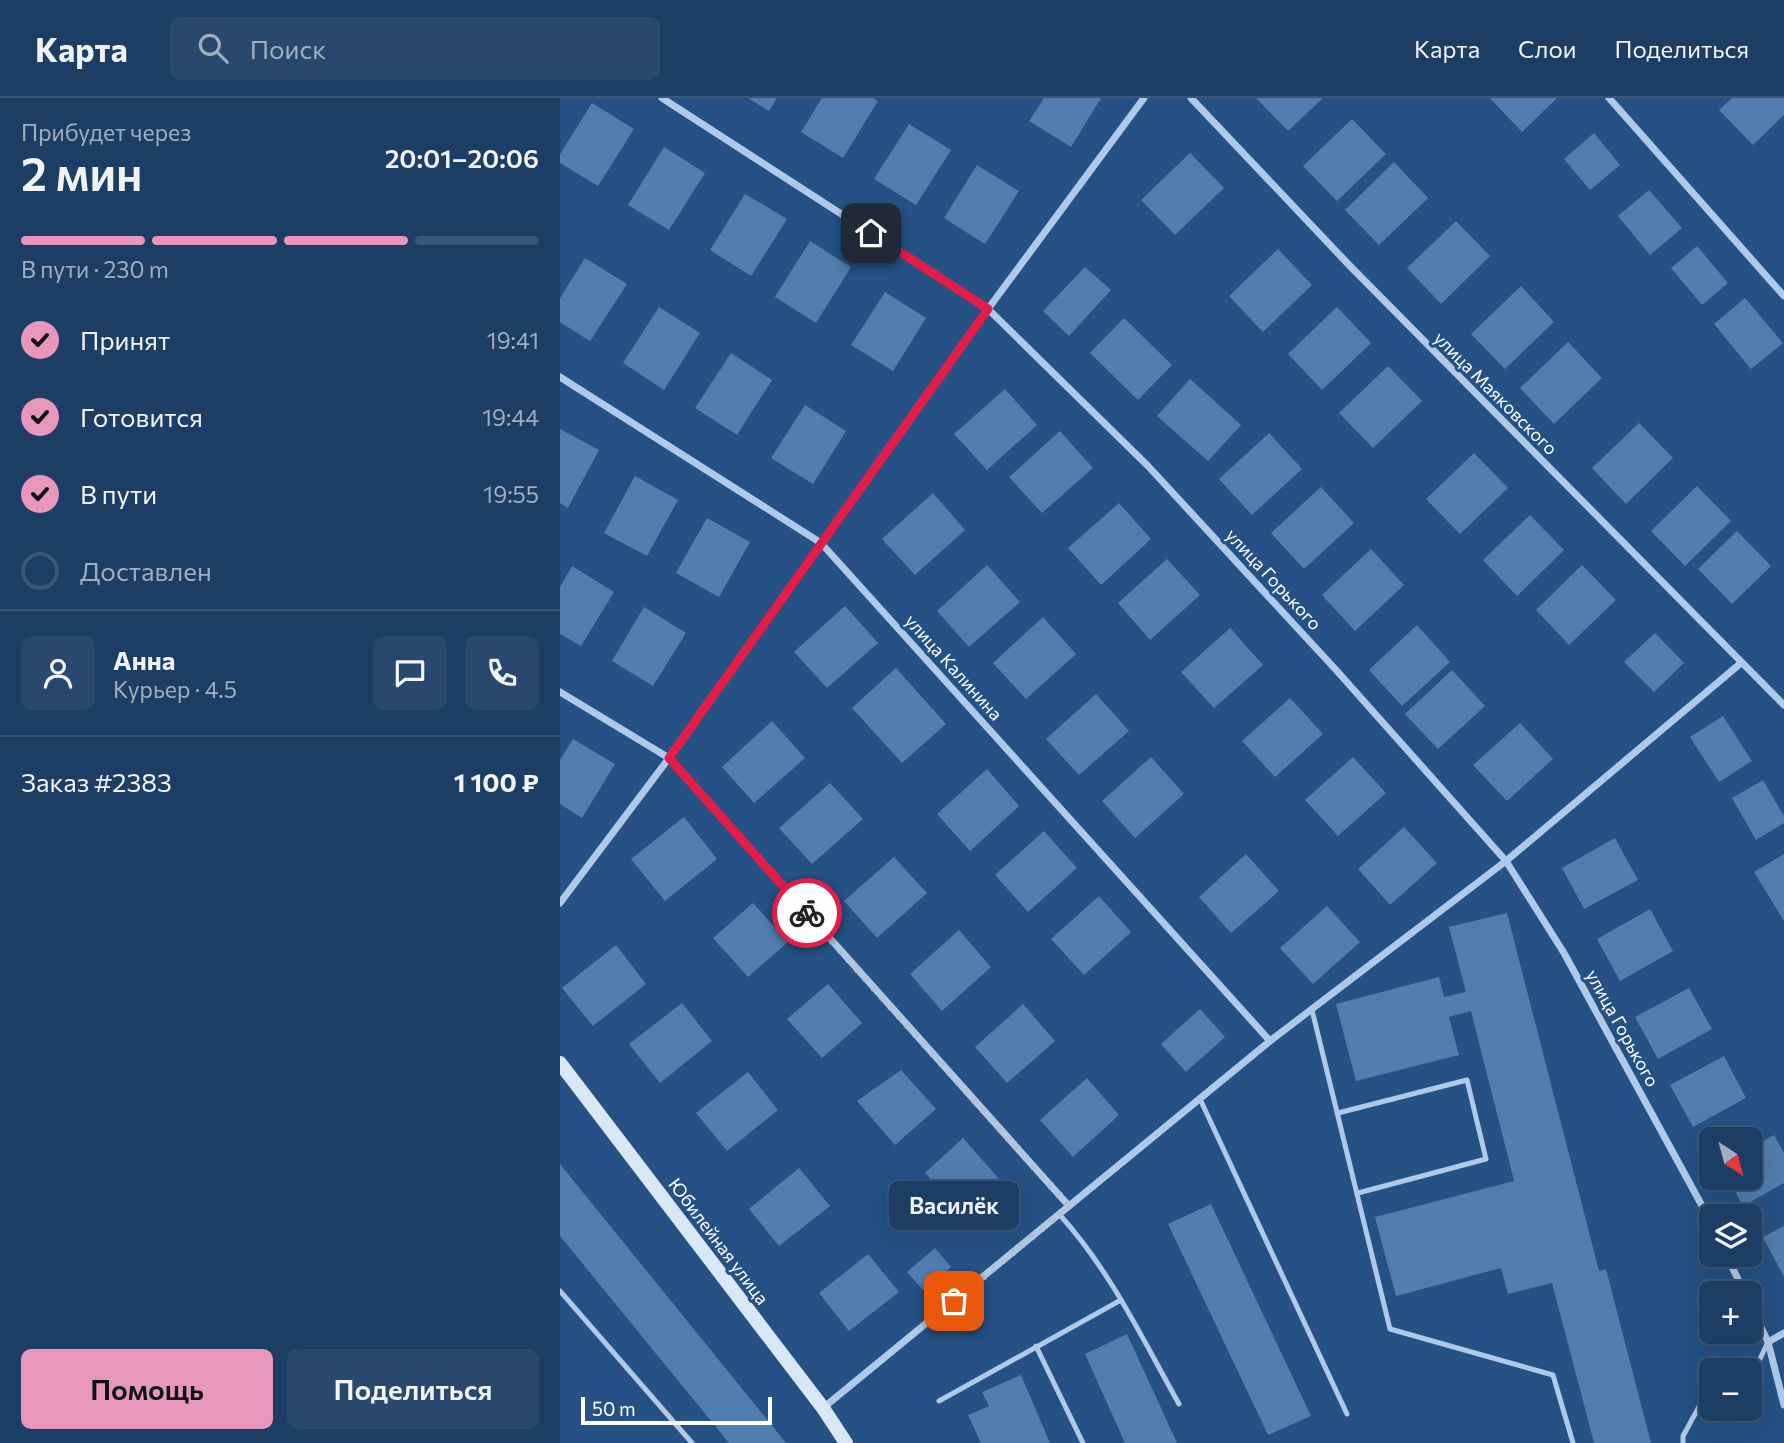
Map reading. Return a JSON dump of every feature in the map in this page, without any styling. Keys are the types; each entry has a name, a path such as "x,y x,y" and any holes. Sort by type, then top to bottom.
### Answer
{"street":[{"name":"улица Горького","path":"662,98 988,309 1148,466 1337,671 1506,861 1564,953 1701,1204"},
{"path":"560,903 669,758 988,309 1144,98"},
{"name":"улица Маяковского","path":"1191,98 1360,276 1784,705"},
{"path":"1609,98 1784,296"},
{"name":"улица Калинина","path":"560,377 821,543 1270,1041"},
{"path":"823,1408 1270,1041 1506,861 1741,663"},
{"path":"560,692 669,758 1069,1206"},
{"name":"Юбилейная улица","path":"560,1063 823,1408 846,1443"},
{"path":"1762,1329 1768,1342 1784,1405"},
{"path":"1768,1342 1784,1333"}],"lane":[{"path":"1312,1010 1390,1329 1553,1375 1573,1443"},
{"path":"1338,1113 1467,1080 1486,1159 1358,1193"},
{"path":"1200,1099 1347,1415"},
{"path":"1059,1214 1109,1278 1179,1404"},
{"path":"560,1291 692,1443"},
{"path":"939,1401 1121,1300"},
{"path":"1760,1358 1768,1342"},
{"path":"1037,1346 1083,1443"},
{"path":"1684,1443 1683,1436 1699,1407"}],"building":[{"path":"748,98 777,98 769,111"},
{"path":"822,98 873,98 878,101 843,158 801,132"},
{"path":"1044,98 1101,98 1071,147 1029,121"},
{"path":"1256,98 1323,98 1288,131"},
{"path":"1490,98 1557,98 1522,132"},
{"path":"1732,98 1784,98 1784,115 1753,145 1719,110"},
{"path":"592,103 634,129 598,186 560,163 560,154"},
{"path":"1352,119 1386,154 1337,201 1303,166"},
{"path":"909,124 951,150 916,205 874,179"},
{"path":"1594,133 1620,165 1590,190 1564,159"},
{"path":"664,147 705,173 669,230 628,205"},
{"path":"1190,153 1224,188 1175,235 1141,200"},
{"path":"1394,162 1428,198 1379,245 1345,210"},
{"path":"977,165 1019,191 985,244 944,218"},
{"path":"1649,190 1682,228 1650,255 1618,216"},
{"path":"745,194 787,219 751,276 710,250"},
{"path":"1456,221 1490,256 1441,304 1407,268"},
{"path":"810,241 851,267 816,323 775,297"},
{"path":"1697,246 1728,283 1702,305 1671,268"},
{"path":"1278,249 1312,285 1263,332 1229,296"},
{"path":"585,258 627,284 590,341 560,322 560,298"},
{"path":"1085,267 1111,290 1069,336 1043,311"},
{"path":"1521,286 1554,322 1505,369 1471,334"},
{"path":"885,292 926,318 893,371 851,345"},
{"path":"1745,298 1783,343 1751,369 1714,324"},
{"path":"659,307 700,333 664,390 623,363"},
{"path":"1337,307 1371,343 1322,390 1288,354"},
{"path":"1124,318 1172,365 1138,400 1090,353"},
{"path":"1568,342 1602,378 1554,424 1520,388"},
{"path":"731,353 772,380 737,435 695,408"},
{"path":"1388,366 1422,401 1373,448 1339,413"},
{"path":"1190,379 1241,425 1208,461 1157,416"},
{"path":"1005,389 1037,425 987,470 954,434"},
{"path":"805,405 846,431 813,484 771,458"},
{"path":"1639,423 1673,458 1626,504 1592,468"},
{"path":"560,429 599,450 568,508 560,503"},
{"path":"1060,431 1093,468 1042,513 1009,477"},
{"path":"1269,433 1302,469 1252,515 1219,479"},
{"path":"1474,453 1508,488 1460,534 1426,499"},
{"path":"635,476 678,500 647,556 604,533"},
{"path":"1697,486 1731,521 1685,566 1651,531"},
{"path":"1321,487 1354,523 1304,569 1271,533"},
{"path":"933,493 965,530 915,575 882,539"},
{"path":"1119,503 1151,539 1101,585 1068,548"},
{"path":"1530,515 1564,550 1517,596 1483,560"},
{"path":"707,518 750,542 719,597 676,573"},
{"path":"1737,531 1771,566 1732,604 1698,569"},
{"path":"1371,549 1404,585 1355,631 1322,595"},
{"path":"1167,559 1200,595 1150,640 1118,603"},
{"path":"987,565 1020,602 969,647 937,611"},
{"path":"1582,565 1616,600 1569,645 1536,610"},
{"path":"572,566 614,592 581,646 560,634 560,587"},
{"path":"845,606 878,643 827,688 794,652"},
{"path":"644,607 686,633 653,686 612,661"},
{"path":"1043,617 1076,654 1026,699 993,663"},
{"path":"1417,625 1450,662 1402,706 1369,670"},
{"path":"1230,628 1263,665 1214,708 1181,672"},
{"path":"1655,633 1684,663 1654,692 1624,662"},
{"path":"896,668 946,724 902,763 852,708"},
{"path":"1452,670 1485,706 1438,749 1405,714"},
{"path":"1096,694 1129,731 1079,775 1046,739"},
{"path":"1290,698 1323,734 1275,777 1242,741"},
{"path":"1723,716 1752,761 1719,782 1690,737"},
{"path":"772,721 805,758 754,803 722,767"},
{"path":"1520,723 1553,759 1507,801 1473,765"},
{"path":"573,739 615,764 582,818 560,804 560,760"},
{"path":"1151,757 1184,794 1135,838 1102,801"},
{"path":"1353,757 1386,793 1338,836 1305,800"},
{"path":"987,769 1019,806 970,851 937,814"},
{"path":"1763,780 1784,816 1784,823 1756,840 1732,798"},
{"path":"830,783 863,819 812,864 779,828"},
{"path":"684,817 717,859 665,901 631,859"},
{"path":"1404,827 1437,863 1390,905 1358,869"},
{"path":"1044,831 1077,868 1028,912 995,875"},
{"path":"1615,838 1638,880 1584,909 1562,868"},
{"path":"1246,854 1279,891 1231,933 1199,897"},
{"path":"1784,854 1784,921 1754,872"},
{"path":"894,857 927,893 877,938 844,901"},
{"path":"1099,896 1131,932 1084,975 1051,939"},
{"path":"753,903 788,942 748,977 713,938"},
{"path":"1327,906 1360,942 1313,984 1280,948"},
{"path":"1650,909 1673,951 1620,981 1597,939"},
{"path":"1507,913 1599,1271 1606,1269 1651,1443 1594,1443 1552,1283 1508,1294 1501,1268 1396,1296 1375,1217 1514,1181 1471,1011 1449,1017 1459,1055 1356,1081 1336,1004 1439,977 1444,997 1466,992 1449,927"},
{"path":"959,930 991,967 942,1011 910,974"},
{"path":"616,945 646,984 593,1026 562,988"},
{"path":"828,984 862,1023 822,1058 787,1019"},
{"path":"1689,988 1712,1029 1658,1059 1635,1017"},
{"path":"682,1003 712,1041 660,1083 629,1044"},
{"path":"1023,1004 1055,1041 1007,1083 975,1047"},
{"path":"1200,1009 1225,1037 1186,1072 1161,1044"},
{"path":"1724,1056 1746,1098 1693,1127 1670,1085"},
{"path":"901,1070 936,1109 895,1145 857,1101"},
{"path":"748,1072 778,1110 727,1151 696,1113"},
{"path":"1087,1078 1119,1115 1073,1157 1040,1120"},
{"path":"1774,1135 1784,1153 1784,1183 1742,1204 1734,1190 1762,1190 1762,1142"},
{"path":"963,1138 1015,1197 979,1231 925,1173"},
{"path":"560,1164 786,1443 729,1443 560,1236"},
{"path":"799,1168 830,1206 779,1246 749,1209"},
{"path":"1211,1204 1311,1416 1268,1435 1168,1224"},
{"path":"1784,1226 1784,1277 1763,1237"},
{"path":"935,1248 951,1267 923,1290 907,1272"},
{"path":"868,1254 899,1292 849,1331 819,1293"},
{"path":"1127,1334 1177,1443 1125,1443 1085,1354"},
{"path":"1021,1375 1050,1443 981,1443 968,1415 989,1406 982,1392"}],"way so far":[{"path":"807,913 1069,1206 954,1301"}],"place":[{"name":"Василёк","path":"954,1301"}],"route":[{"path":"807,913 669,758 988,309 871,233"}]}
